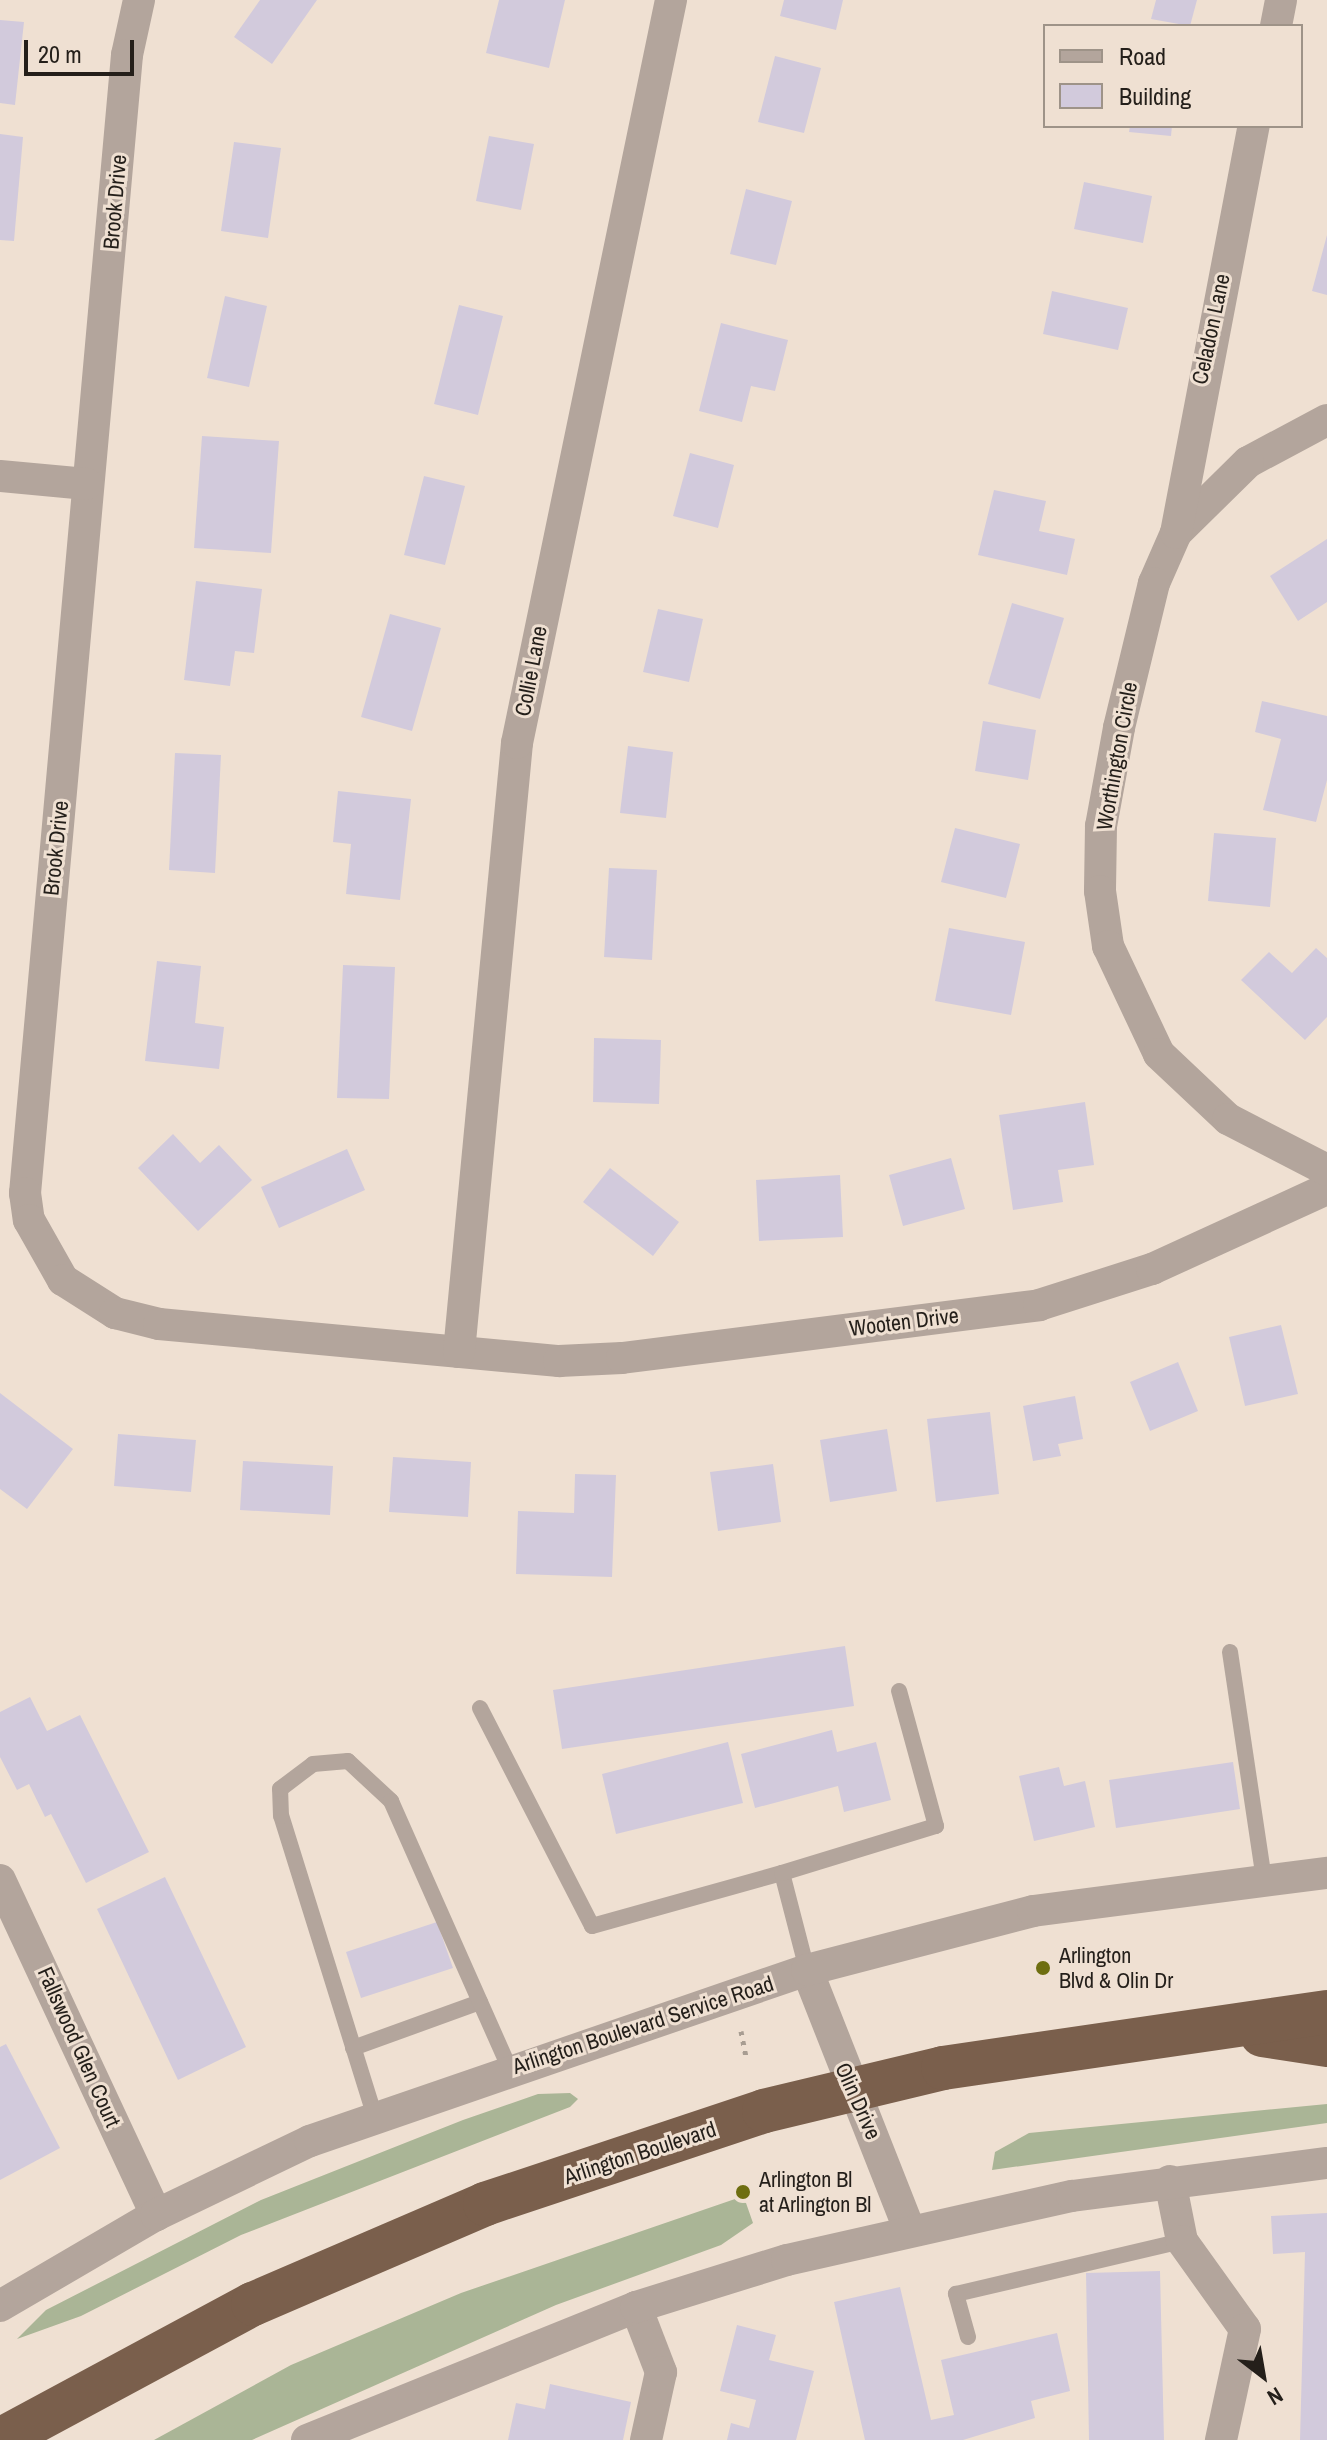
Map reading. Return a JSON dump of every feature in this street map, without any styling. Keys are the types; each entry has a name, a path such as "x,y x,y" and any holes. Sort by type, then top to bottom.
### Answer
{"highway":[{"name":"Arlington Boulevard","path":"0,2440 253,2304 485,2204 853,2089 1200,2026 1327,2012"},
{"path":"1200,2026 1327,2045"}],"street":[{"name":"Brook Drive","path":"139,0 87,484 25,1193 29,1220 63,1280 115,1313 159,1324 459,1352"},
{"name":"Collie Lane","path":"459,1352 517,743 671,0"},
{"path":"1276,24 1281,0"},
{"name":"Celadon Lane","path":"1176,533 1254,128"},
{"name":"Worthington Circle","path":"1327,420 1248,462 1176,533 1154,583 1101,826 1108,946 1135,1013 1189,1087 1239,1126 1327,1170"},
{"path":"0,476 87,484"},
{"name":"Wooten Drive","path":"459,1352 622,1358 1039,1305 1152,1269 1327,1189"},
{"name":"Arlington Boulevard Service Road","path":"0,2306 156,2215 375,2117 807,1970 1033,1911 1327,1873"},
{"name":"Fallswood Glen Court","path":"0,1880 156,2215"},
{"name":"Olin Drive","path":"807,1970 910,2231"},
{"path":"307,2440 636,2307 910,2231 1170,2181 1327,2163"},
{"path":"1170,2181 1182,2241 1245,2329 1221,2440"},
{"path":"636,2307 661,2372 646,2440"}],"lane":[{"path":"1230,1652 1264,1879"},
{"path":"480,1708 592,1926 936,1826 899,1691"},
{"path":"375,2117 281,1816 280,1789 313,1764 348,1761 391,1801 510,2069"},
{"path":"782,1873 807,1970"},
{"path":"353,2048 480,2002"},
{"path":"968,2337 956,2294 1182,2241"}],"path":[{"path":"741,2031 746,2057"}],"green space":[{"path":"570,2093 578,2099 570,2107 241,2235 81,2316 17,2339 46,2310 261,2200 463,2120 538,2094"},
{"path":"1327,2104 1327,2123 992,2170 995,2152 1029,2133"},
{"path":"735,2199 746,2203 753,2223 721,2245 556,2305 252,2440 154,2440 291,2365 461,2293"}],"building":[{"path":"260,0 317,0 272,64 234,37"},
{"path":"499,0 565,0 549,68 486,53"},
{"path":"784,0 843,0 836,30 780,16"},
{"path":"1156,0 1197,0 1191,24 1151,19"},
{"path":"0,20 24,22 15,105 0,103"},
{"path":"775,56 821,68 804,133 758,122"},
{"path":"1130,128 1172,128 1171,136 1129,132"},
{"path":"0,134 23,137 14,241 0,240"},
{"path":"489,136 534,144 521,210 476,201"},
{"path":"234,142 281,148 268,238 221,231"},
{"path":"1084,182 1152,196 1143,243 1074,229"},
{"path":"746,189 792,201 776,265 730,254"},
{"path":"1327,235 1327,295 1312,291"},
{"path":"1052,291 1128,308 1118,350 1043,334"},
{"path":"225,296 267,306 249,387 207,378"},
{"path":"459,305 503,316 478,415 434,404"},
{"path":"721,323 788,340 775,391 751,386 742,422 699,411"},
{"path":"202,436 279,441 271,553 194,548"},
{"path":"690,453 734,465 718,528 673,516"},
{"path":"424,476 465,486 445,565 404,555"},
{"path":"994,490 1046,501 1039,531 1075,539 1067,575 978,555"},
{"path":"1327,539 1327,602 1298,621 1270,576"},
{"path":"196,581 262,589 254,653 235,651 230,686 184,680"},
{"path":"1012,603 1064,618 1040,699 988,684"},
{"path":"658,609 703,619 689,682 643,672"},
{"path":"390,614 441,628 412,731 361,717"},
{"path":"1262,701 1327,716 1327,780 1316,822 1263,810 1281,739 1255,732"},
{"path":"983,721 1036,730 1028,780 975,771"},
{"path":"628,746 673,752 666,818 620,813"},
{"path":"175,753 221,755 215,873 169,870"},
{"path":"338,791 411,799 400,900 346,894 351,844 333,842"},
{"path":"955,828 1020,844 1006,898 941,882"},
{"path":"1214,833 1276,838 1270,907 1208,901"},
{"path":"609,868 657,870 652,960 604,957"},
{"path":"949,928 1025,942 1011,1015 935,1001"},
{"path":"1316,948 1327,958 1327,1017 1305,1040 1241,980 1269,952 1292,973"},
{"path":"157,961 201,966 195,1023 224,1027 219,1069 145,1061"},
{"path":"343,965 395,967 389,1099 337,1098"},
{"path":"594,1038 661,1040 659,1104 593,1102"},
{"path":"1085,1102 1094,1165 1058,1170 1063,1202 1013,1210 999,1115"},
{"path":"173,1134 200,1163 219,1145 252,1180 198,1231 138,1168"},
{"path":"347,1149 365,1190 279,1228 261,1187"},
{"path":"951,1158 965,1209 903,1226 889,1175"},
{"path":"610,1168 679,1222 653,1256 583,1202"},
{"path":"840,1175 843,1237 759,1241 756,1180"},
{"path":"1281,1325 1298,1394 1245,1406 1229,1337"},
{"path":"1178,1362 1198,1411 1150,1431 1130,1382"},
{"path":"0,1393 73,1449 27,1509 0,1489"},
{"path":"1075,1396 1083,1439 1058,1444 1061,1456 1033,1461 1023,1406"},
{"path":"990,1412 999,1494 936,1502 927,1419"},
{"path":"887,1429 897,1491 830,1502 820,1440"},
{"path":"118,1434 196,1440 191,1492 114,1486"},
{"path":"393,1457 471,1462 468,1517 389,1512"},
{"path":"243,1461 333,1466 330,1515 240,1510"},
{"path":"773,1464 781,1522 718,1531 710,1472"},
{"path":"575,1474 616,1475 612,1577 516,1574 518,1511 574,1513"},
{"path":"845,1646 854,1706 562,1749 553,1690"},
{"path":"30,1697 47,1731 80,1715 149,1852 86,1883 51,1814 45,1817 29,1784 17,1790 0,1757 0,1712"},
{"path":"832,1730 837,1752 876,1742 891,1800 844,1812 838,1786 755,1808 741,1754"},
{"path":"728,1742 743,1803 616,1834 602,1774"},
{"path":"1233,1762 1240,1809 1116,1828 1109,1780"},
{"path":"1059,1767 1064,1786 1085,1781 1095,1827 1034,1841 1019,1776"},
{"path":"165,1877 246,2047 178,2080 97,1909"},
{"path":"437,1922 453,1968 361,1998 346,1952"},
{"path":"6,2044 60,2148 0,2180 0,2047"},
{"path":"1327,2213 1327,2440 1300,2440 1305,2252 1273,2254 1271,2216"},
{"path":"1160,2271 1164,2440 1089,2440 1086,2273"},
{"path":"900,2287 931,2420 954,2415 941,2360 1057,2333 1070,2391 1031,2401 1035,2418 963,2440 865,2440 834,2302"},
{"path":"737,2325 776,2335 769,2360 814,2371 796,2440 727,2440 731,2423 749,2428 756,2400 720,2391"},
{"path":"550,2384 631,2402 623,2440 508,2440 516,2403 545,2409"}],"place":[{"name":"Arlington Blvd & Olin Dr","path":"1043,1968"},
{"name":"Arlington Bl at Arlington Bl","path":"743,2192"}]}
